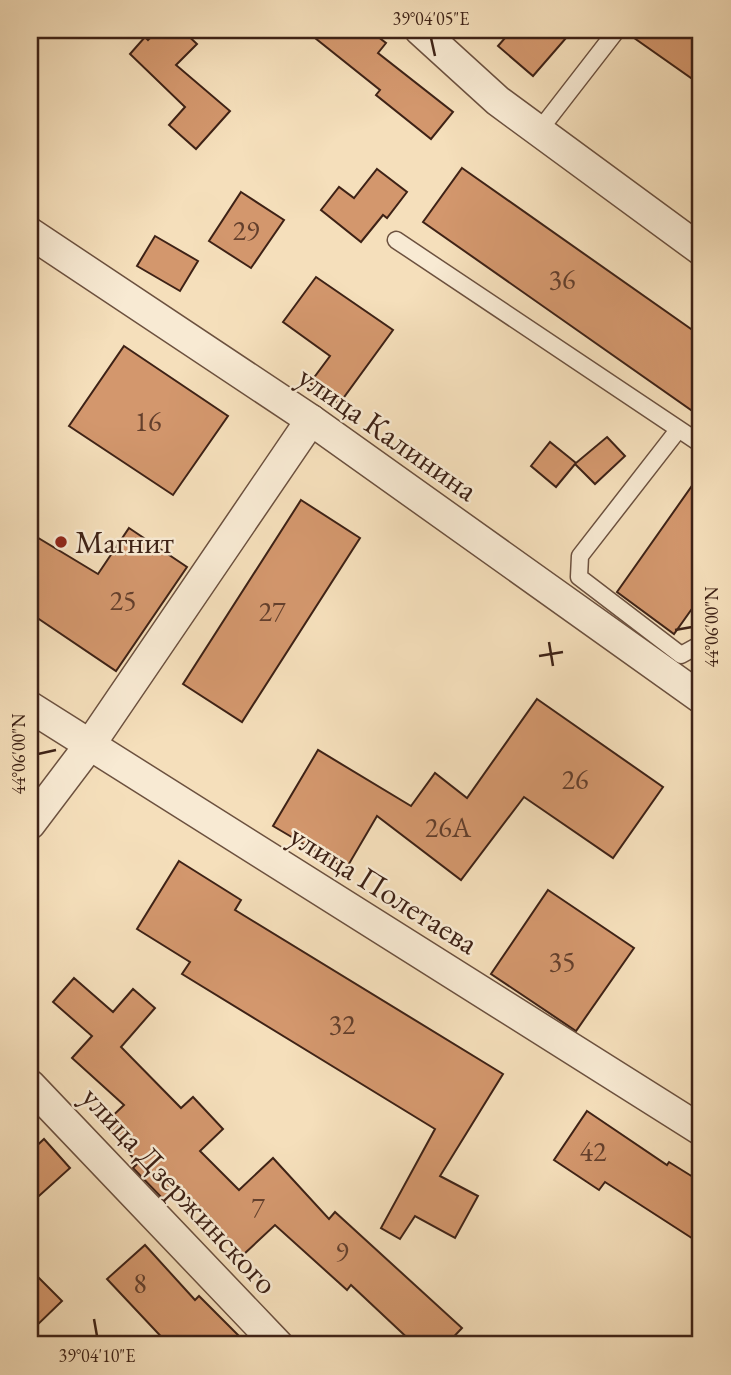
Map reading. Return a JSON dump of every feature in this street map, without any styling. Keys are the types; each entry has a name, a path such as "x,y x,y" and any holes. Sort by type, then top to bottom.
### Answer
{"street":[{"path":"420,30 498,101 701,250"},
{"name":"улица Калинина","path":"30,233 311,420 701,698"},
{"path":"30,824 89,746 311,420"},
{"name":"улица Полетаева","path":"30,706 89,746 701,1130"},
{"name":"улица Дзержинского","path":"30,1085 278,1345"}],"lane":[{"path":"538,132 617,30"},
{"path":"397,240 701,444"},
{"path":"678,430 580,556 579,577 681,655 701,644"}],"building":[{"path":"158,30 182,30 197,44 176,65 230,111 196,149 169,125 185,107 130,54 145,37 148,40"},
{"path":"305,30 369,30 386,43 378,53 453,112 431,139 376,95 380,90"},
{"path":"512,30 573,30 533,76 498,46"},
{"path":"627,30 701,30 701,85 627,33"},
{"path":"462,168 701,336 701,417 423,222"},
{"path":"377,169 407,192 387,218 383,215 361,242 321,210 339,187 354,198"},
{"path":"241,192 284,220 251,268 209,241"},
{"path":"155,236 198,261 180,291 137,266"},
{"path":"316,277 393,330 339,404 310,383 330,356 283,322"},
{"path":"124,346 228,416 173,495 69,426"},
{"path":"607,437 625,456 595,484 575,464 556,487 531,466 550,442 576,463"},
{"path":"701,473 701,596 674,634 617,592"},
{"path":"301,500 360,538 242,722 183,684"},
{"path":"129,528 187,567 116,671 30,613 30,533 98,574"},
{"path":"537,699 663,787 613,858 524,797 461,880 377,816 346,869 273,826 318,750 411,806 435,773 467,798"},
{"path":"179,861 241,900 235,910 503,1074 440,1176 478,1196 455,1238 415,1216 400,1239 381,1228 435,1129 182,974 190,962 137,929"},
{"path":"548,890 634,948 576,1031 491,974"},
{"path":"74,978 113,1012 133,989 155,1008 121,1047 181,1108 193,1097 223,1129 200,1151 239,1190 273,1158 329,1219 335,1212 462,1328 446,1345 415,1345 351,1285 347,1290 275,1225 243,1255 178,1185 163,1199 133,1168 138,1163 103,1125 124,1105 72,1058 92,1036 53,1002"},
{"path":"587,1111 667,1165 669,1162 701,1182 701,1244 605,1182 599,1190 554,1160"},
{"path":"44,1139 70,1168 30,1204 30,1152"},
{"path":"145,1245 195,1300 199,1296 248,1345 169,1345 107,1279"},
{"path":"30,1269 62,1301 30,1332"}],"place":[{"name":"Магнит","path":"61,542"}]}
